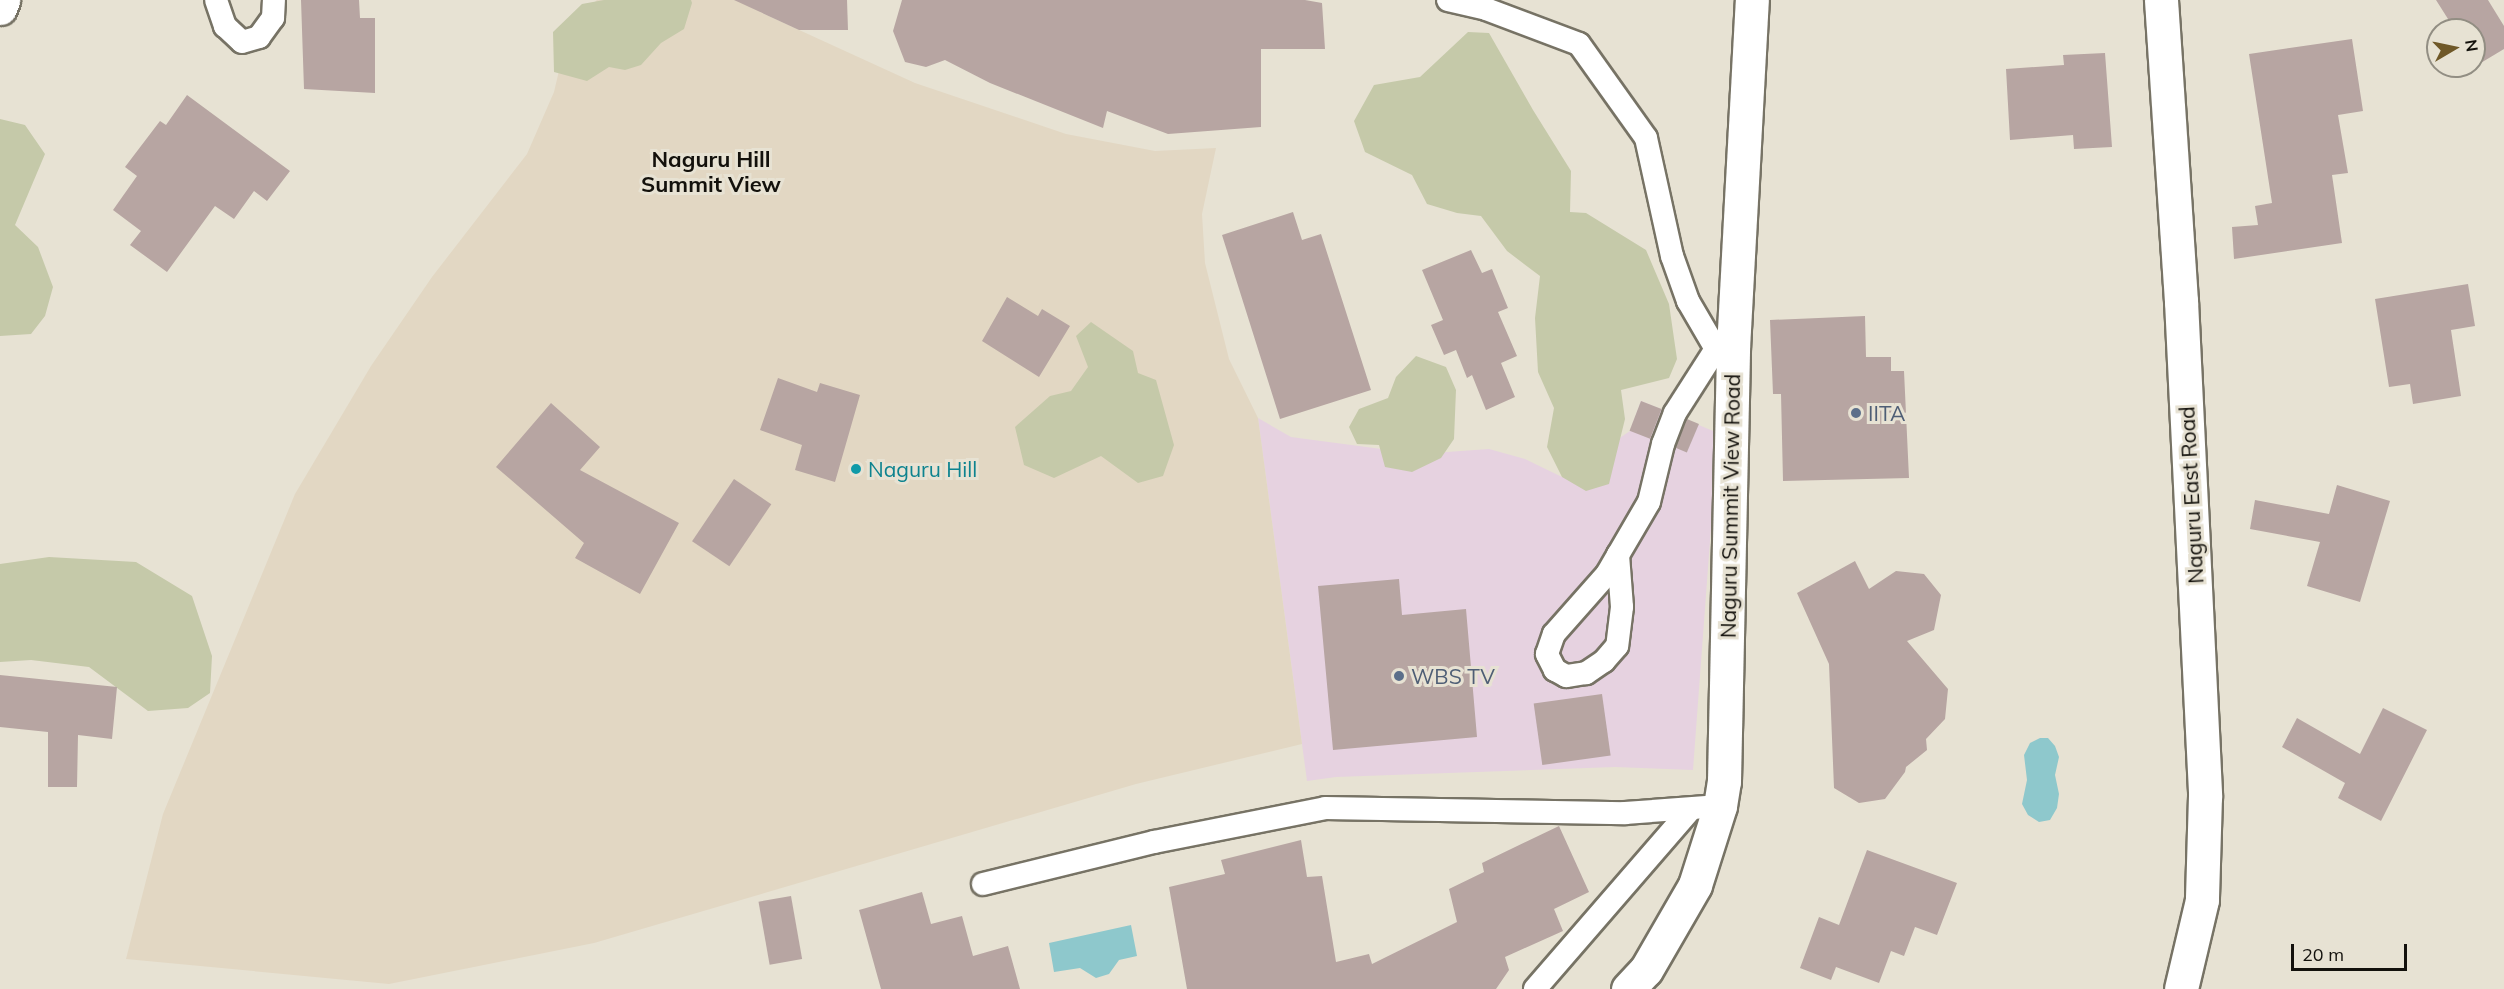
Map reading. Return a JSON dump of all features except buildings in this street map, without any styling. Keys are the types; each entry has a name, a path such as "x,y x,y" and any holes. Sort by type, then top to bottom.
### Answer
{"street":[{"path":"0,8 3,0"},
{"name":"Naguru Summit View Road","path":"1628,989 1646,970 1695,885 1705,807 1724,781 1724,348 1752,0"},
{"name":"Naguru East Road","path":"2161,0 2181,301 2205,796 2202,900 2181,989"}],"lane":[{"path":"216,0 225,26 242,42 260,37 273,18 274,0"},
{"path":"1448,0 1486,9 1579,44 1646,138 1672,255 1688,301 1724,348 1675,413 1663,444 1649,502 1618,555 1607,574 1554,634 1547,654 1555,670 1566,676 1586,673 1604,662 1617,646 1622,608 1618,555"},
{"path":"983,884 1154,842 1324,808 1624,813 1705,807"},
{"path":"1535,989 1705,807"}],"shaded area":[{"path":"597,0 771,0 760,12 915,83 1066,134 1155,151 1216,148 1202,214 1205,263 1229,359 1258,418 1302,744 1136,784 594,943 389,984 126,959 163,814 295,494 371,366 432,277 527,154 554,92 570,24"},
{"path":"1641,401 1718,433 1693,770 1615,767 1336,777 1307,781 1258,418 1291,437 1419,454 1489,449 1525,459 1562,477 1630,431"}],"green space":[{"path":"604,0 691,0 692,3 684,29 661,43 641,65 625,70 609,67 587,81 554,72 553,32 582,4"},
{"path":"1468,32 1489,33 1571,171 1570,212 1586,213 1646,250 1669,304 1677,359 1669,378 1621,390 1625,419 1609,484 1586,491 1562,477 1547,447 1554,408 1538,372 1535,318 1540,276 1507,251 1481,216 1457,213 1427,204 1412,175 1365,152 1354,121 1374,85 1420,77"},
{"path":"0,119 25,125 45,154 15,225 38,247 53,287 45,316 31,334 0,336"},
{"path":"1091,322 1133,351 1138,373 1156,380 1174,445 1163,476 1138,483 1101,456 1054,478 1024,465 1015,427 1050,396 1071,391 1088,367 1076,336"},
{"path":"1416,356 1446,367 1456,390 1454,439 1441,458 1412,472 1385,467 1379,445 1357,444 1349,427 1359,409 1388,398 1396,377"},
{"path":"49,557 136,562 192,596 212,656 210,693 188,708 148,711 89,667 31,660 0,662 0,564"}],"water":[{"path":"2040,738 2048,738 2055,746 2059,757 2055,775 2059,794 2057,808 2050,820 2039,822 2028,815 2022,804 2027,780 2024,755 2030,743"},
{"path":"1131,925 1137,956 1119,960 1109,974 1096,978 1080,968 1054,972 1049,943"}],"place":[{"name":"IITA","path":"1856,413"},
{"name":"Naguru Hill","path":"856,469"},
{"name":"WBS TV","path":"1399,676"}],"district":[{"name":"Naguru Hill Summit View","path":"711,172"}]}
